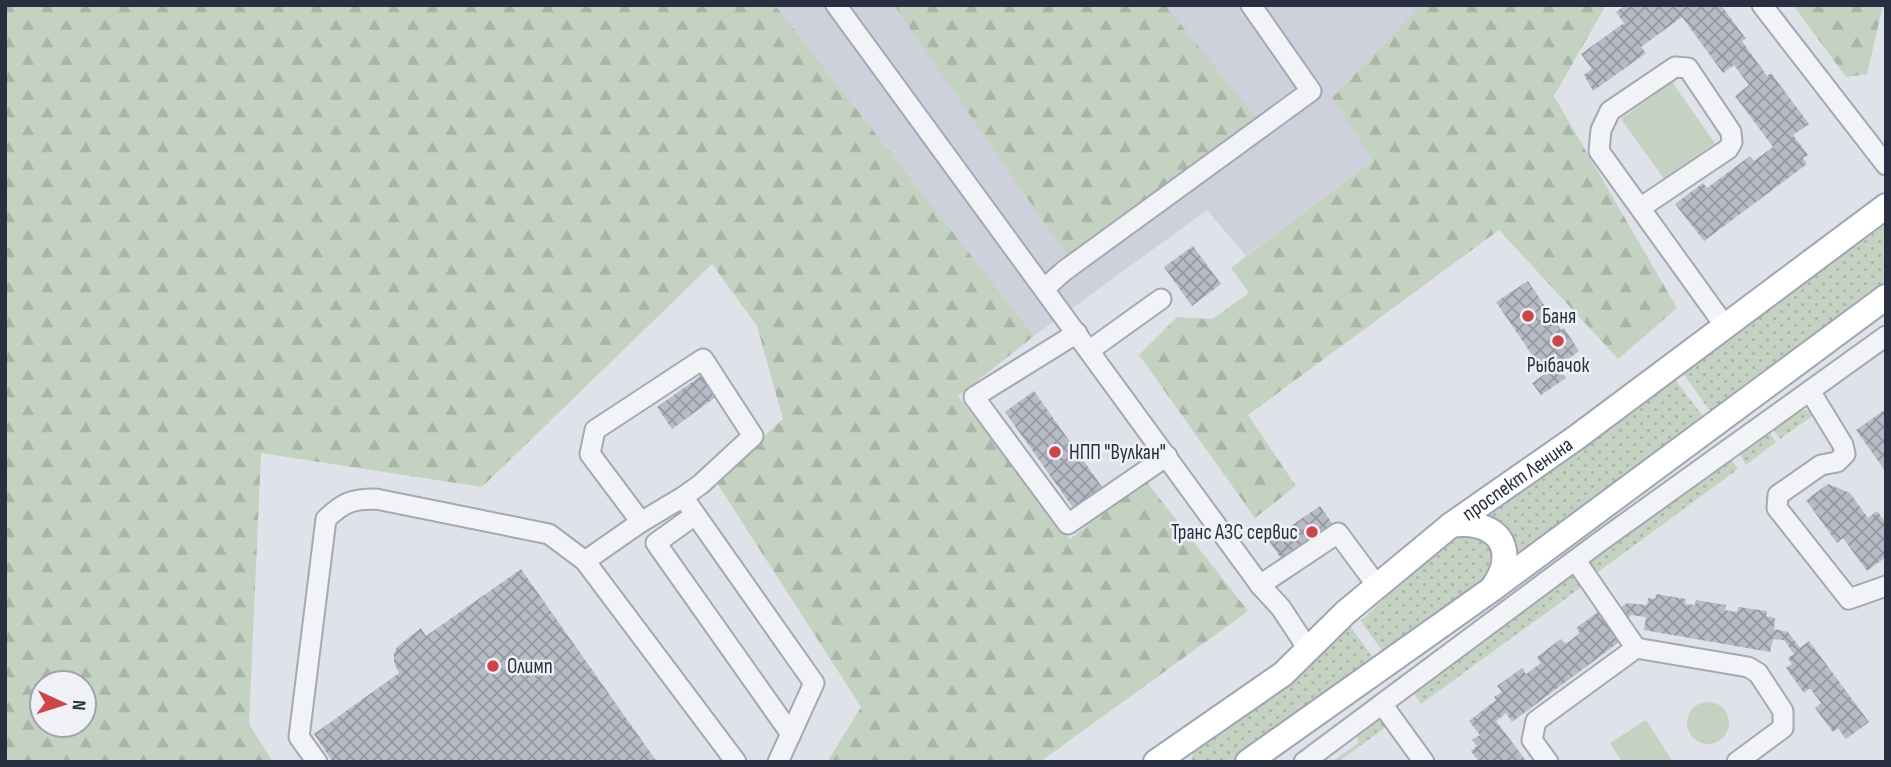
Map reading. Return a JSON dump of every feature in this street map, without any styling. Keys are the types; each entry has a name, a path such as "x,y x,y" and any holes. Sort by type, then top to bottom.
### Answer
{"main road":[{"name":"проспект Ленина","path":"1156,762 1179,752 1283,674 1346,612 1451,525 1577,437 1886,206"},
{"path":"1248,762 1275,754 1492,589 1886,297"},
{"path":"1451,525 1464,523 1486,527 1503,545 1505,561 1492,589"}],"street":[{"path":"836,5 1260,585 1281,608 1308,649"},
{"path":"1044,289 1064,271 1311,91 1251,5"},
{"path":"1762,5 1886,165"},
{"path":"1640,208 1728,149 1732,142 1731,132 1688,68 1682,66 1675,67 1610,111 1601,130 1599,150 1640,208 1726,326"},
{"path":"1090,350 1161,299"},
{"path":"1840,331 1858,356"},
{"path":"1077,332 974,397 1068,524 1167,456"},
{"path":"1304,762 1886,335"},
{"path":"586,561 641,522 683,498 753,436 703,359 595,430 590,454 641,522"},
{"path":"1810,391 1843,445 1845,454 1837,462 1821,465 1779,495 1777,508 1849,599 1886,586"},
{"path":"683,498 814,683 778,762"},
{"path":"317,762 299,737 326,519 353,499 376,499 549,534 586,561 736,762"},
{"path":"695,515 656,543 791,734"},
{"path":"1260,585 1338,533 1378,587"},
{"path":"1576,561 1636,648"},
{"path":"1548,762 1532,740 1536,721 1636,648 1748,667 1758,673 1783,711 1783,728 1737,762"},
{"path":"1382,704 1424,762"}],"shaded area":[{"path":"775,5 1491,5 1472,85 1246,256 1207,210 1034,336"}],"green space":[{"path":"5,5 775,5 1034,336 958,396 1070,539 1145,480 1248,611 1040,762 827,762 861,707 715,480 783,419 757,326 712,264 482,487 261,453 249,724 273,762 5,762"},
{"path":"894,5 1165,5 1256,118 1068,257"},
{"path":"1422,5 1606,5 1554,96 1677,308 1618,359 1499,230 1248,415 1296,486 1255,518 1139,355 1177,317 1212,319 1249,293 1231,268 1373,160 1332,98"},
{"path":"1793,5 1883,5 1867,74 1846,77"},
{"path":"1672,82 1715,143 1665,180 1621,119"},
{"path":"1886,224 1886,284 1711,412 1682,372"},
{"path":"1674,378 1704,418 1519,559 1515,538 1507,526 1488,516"},
{"path":"1807,410 1815,414 1780,439 1772,427 1795,411"},
{"path":"1767,430 1776,442 1746,465 1738,451"},
{"path":"1730,458 1738,469 1594,575 1589,564 1592,558"},
{"path":"1458,538 1476,539 1487,546 1492,558 1492,575 1385,655 1361,621 1419,566"},
{"path":"1575,573 1587,583 1421,704 1412,690"},
{"path":"1350,626 1374,659 1238,762 1190,762 1194,752 1290,682"},
{"path":"1708,702 1723,708 1729,723 1723,738 1708,744 1693,738 1687,723 1693,708"},
{"path":"1377,716 1386,719 1390,724 1338,762 1332,762 1358,743 1356,730"},
{"path":"1646,720 1673,762 1622,762 1610,743"}],"building":[{"path":"1625,5 1721,5 1746,39 1742,41 1767,76 1771,73 1809,124 1793,135 1808,155 1803,158 1807,164 1704,241 1675,204 1703,183 1707,188 1750,156 1754,161 1773,147 1735,96 1749,85 1734,65 1723,73 1682,17 1641,47 1646,53 1593,91 1584,75 1592,69 1581,54 1624,23 1616,12"},
{"path":"1193,246 1221,284 1192,306 1164,267"},
{"path":"1528,281 1561,330 1564,328 1579,351 1558,366 1566,378 1541,395 1532,383 1545,374 1496,302"},
{"path":"702,375 717,396 672,429 657,407"},
{"name":"НПП \"Вулкан\"","path":"1034,391 1105,491 1076,512 1005,412"},
{"path":"1886,409 1886,472 1856,430"},
{"path":"1828,484 1850,493 1868,518 1877,511 1886,523 1886,557 1867,571 1843,538 1837,543 1806,500"},
{"path":"1320,506 1338,532 1287,567 1269,541"},
{"name":"Олимп","path":"521,569 657,762 333,762 314,734 399,673 394,662 397,647 421,628 426,636"},
{"path":"1656,594 1686,599 1685,604 1695,605 1696,600 1726,605 1725,610 1737,612 1738,607 1767,611 1766,616 1775,618 1774,629 1788,632 1800,648 1809,641 1869,722 1846,739 1838,728 1833,732 1815,708 1821,703 1810,688 1804,693 1786,668 1792,664 1788,658 1794,654 1784,640 1773,639 1770,652 1644,630 1646,617 1631,615 1623,623 1630,634 1512,722 1506,713 1496,721 1527,762 1479,762 1471,751 1477,746 1472,740 1480,735 1469,721 1496,700 1494,697 1502,692 1497,686 1522,668 1526,674 1541,663 1537,657 1561,639 1566,644 1580,633 1576,628 1601,610 1614,612 1627,603 1647,605 1648,598 1655,599"}],"place":[{"name":"Баня","path":"1528,316"},
{"name":"Рыбачок","path":"1558,341"},
{"name":"НПП \"Вулкан\"","path":"1055,452"},
{"name":"Транс АЗС сервис","path":"1312,532"},
{"name":"Олимп","path":"493,666"}]}
